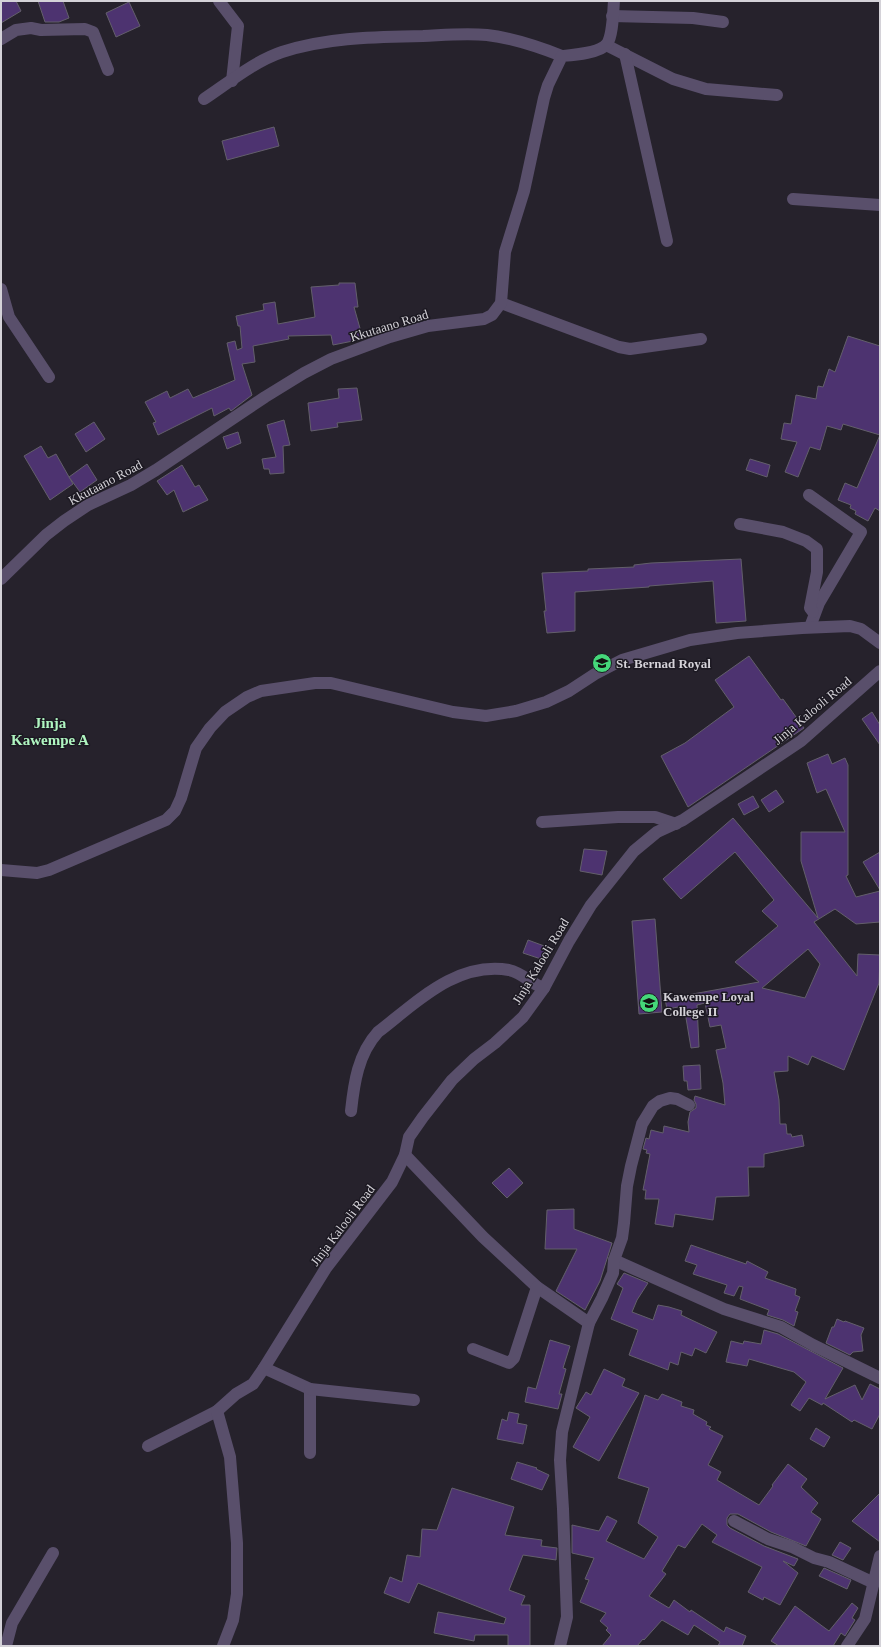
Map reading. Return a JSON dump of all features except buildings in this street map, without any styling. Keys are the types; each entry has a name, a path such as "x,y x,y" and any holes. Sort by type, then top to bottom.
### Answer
{"street":[{"path":"219,1 238,26 232,81"},
{"path":"204,99 258,64 282,52 315,44 383,36 461,34 488,35 513,40 562,56 600,49 606,45 609,37 614,1"},
{"path":"612,16 693,18 723,22"},
{"path":"1,39 16,30 31,28 41,30 85,29 93,32 108,70"},
{"path":"606,45 673,79 706,89 777,95"},
{"path":"625,54 667,241"},
{"path":"562,56 546,92 540,112 524,191 505,252 501,303 630,349 701,339"},
{"path":"793,199 880,205"},
{"path":"1,289 9,317 49,377"},
{"name":"Kkutaano Road","path":"1,579 46,535 64,521 88,505 131,485 156,470 265,397 304,373 338,356 390,337 428,326 484,320 498,309 501,303"},
{"path":"809,495 861,532 834,574 819,603 810,627"},
{"path":"740,524 783,532 806,541 816,549 817,572 810,608 814,615"},
{"path":"1,870 37,873 49,870 166,820 175,811 181,798 196,748 210,728 226,712 247,697 261,691 315,683 331,683 453,712 486,716 516,711 546,702 570,691 595,674 622,660 668,645 712,636 810,627 850,626 861,629 880,643"},
{"name":"Jinja Kalooli Road","path":"148,1446 217,1411 236,1394 253,1384 326,1268 392,1182 405,1155 409,1137 436,1099 474,1059 495,1043 523,1017 544,988 569,941 591,905 634,851 657,832 683,820 801,741 880,670"},
{"path":"542,822 618,817 655,817 676,824"},
{"path":"351,1111 355,1080 370,1040 378,1032 432,990 448,980 464,974 488,969 510,970 530,979 537,986 544,988"},
{"path":"560,1646 568,1617 564,1508 560,1460 562,1435 589,1323 613,1273 614,1260 622,1238 627,1186 642,1124 653,1106 660,1101 670,1098 677,1099 689,1106"},
{"path":"405,1155 483,1237 537,1288 589,1323"},
{"path":"614,1260 724,1309 781,1327 813,1345 880,1378"},
{"path":"473,1349 508,1363 514,1358 537,1288"},
{"path":"264,1368 310,1388 414,1400"},
{"path":"310,1388 310,1453"},
{"path":"217,1411 230,1456 237,1543 237,1594 233,1620 223,1646"},
{"path":"734,1521 768,1539 792,1547 814,1558 829,1562 874,1583"},
{"path":"6,1646 12,1623 53,1553"},
{"path":"847,1646 865,1619 880,1556"}],"place":[{"name":"St. Bernad Royal","path":"602,663"},
{"name":"Kawempe Loyal College II","path":"649,1003"}],"district":[{"name":"Jinja Kawempe A","path":"50,732"}]}
